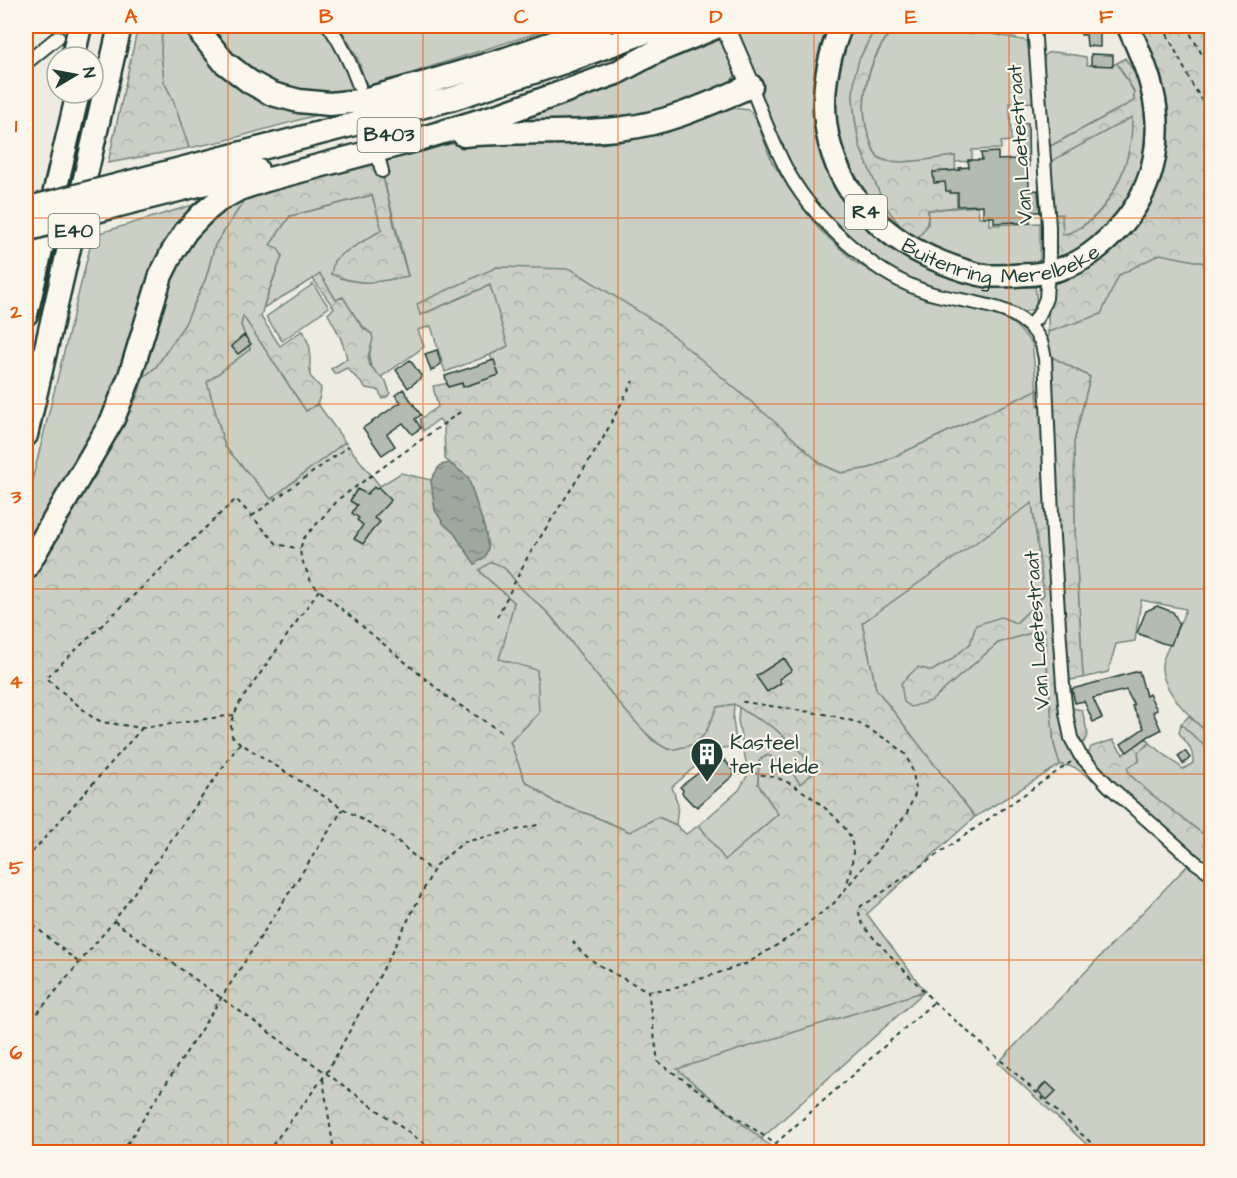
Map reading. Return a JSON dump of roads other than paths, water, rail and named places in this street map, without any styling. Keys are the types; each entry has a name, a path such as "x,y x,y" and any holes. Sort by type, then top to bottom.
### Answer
{"highway":[{"path":"76,45 81,26"},
{"path":"89,45 93,26"},
{"name":"E40","path":"26,435 120,26"},
{"path":"197,26 224,62 250,82 272,94 330,104 359,100 429,82 506,59 602,26"},
{"name":"B403","path":"26,568 113,419 130,376 161,275 186,231 202,214 219,200 239,189 502,114 616,73 662,26"},
{"name":"B403","path":"26,209 119,195 435,122 631,58 650,37 698,35 718,26"},
{"name":"Buitenring Merelbeke","path":"841,26 827,69 825,120 830,145 850,191 883,229 905,245 934,260 986,276 1047,273 1080,261 1109,238 1138,202 1153,164 1157,140 1157,117 1152,89 1128,26"},
{"name":"B403","path":"420,139 486,133 585,132 626,128 657,122 691,111 751,86"},
{"path":"26,260 61,105"},
{"name":"E40","path":"26,314 75,105"},
{"name":"B403","path":"26,230 119,195"}],"main road":[{"path":"725,26 751,86"}],"street":[{"path":"329,26 350,60 359,86"},
{"name":"Van Laetestraat","path":"1034,26 1049,226 1049,256 1046,298 1036,319 1029,325 1041,342 1045,358 1053,537 1066,713 1071,738 1080,755 1127,802 1195,862 1212,874"},
{"path":"26,63 58,37"},
{"path":"751,86 793,182 814,210 853,248 881,269 910,285 1005,311 1019,317 1029,325"}],"water":[{"path":"449,463 468,477 485,530 488,548 485,557 475,564 435,510 431,480 441,465"}],"tunnel":[{"path":"367,115 377,154"}],"place":[{"name":"Kasteel ter Heide","path":"707,783"}]}
